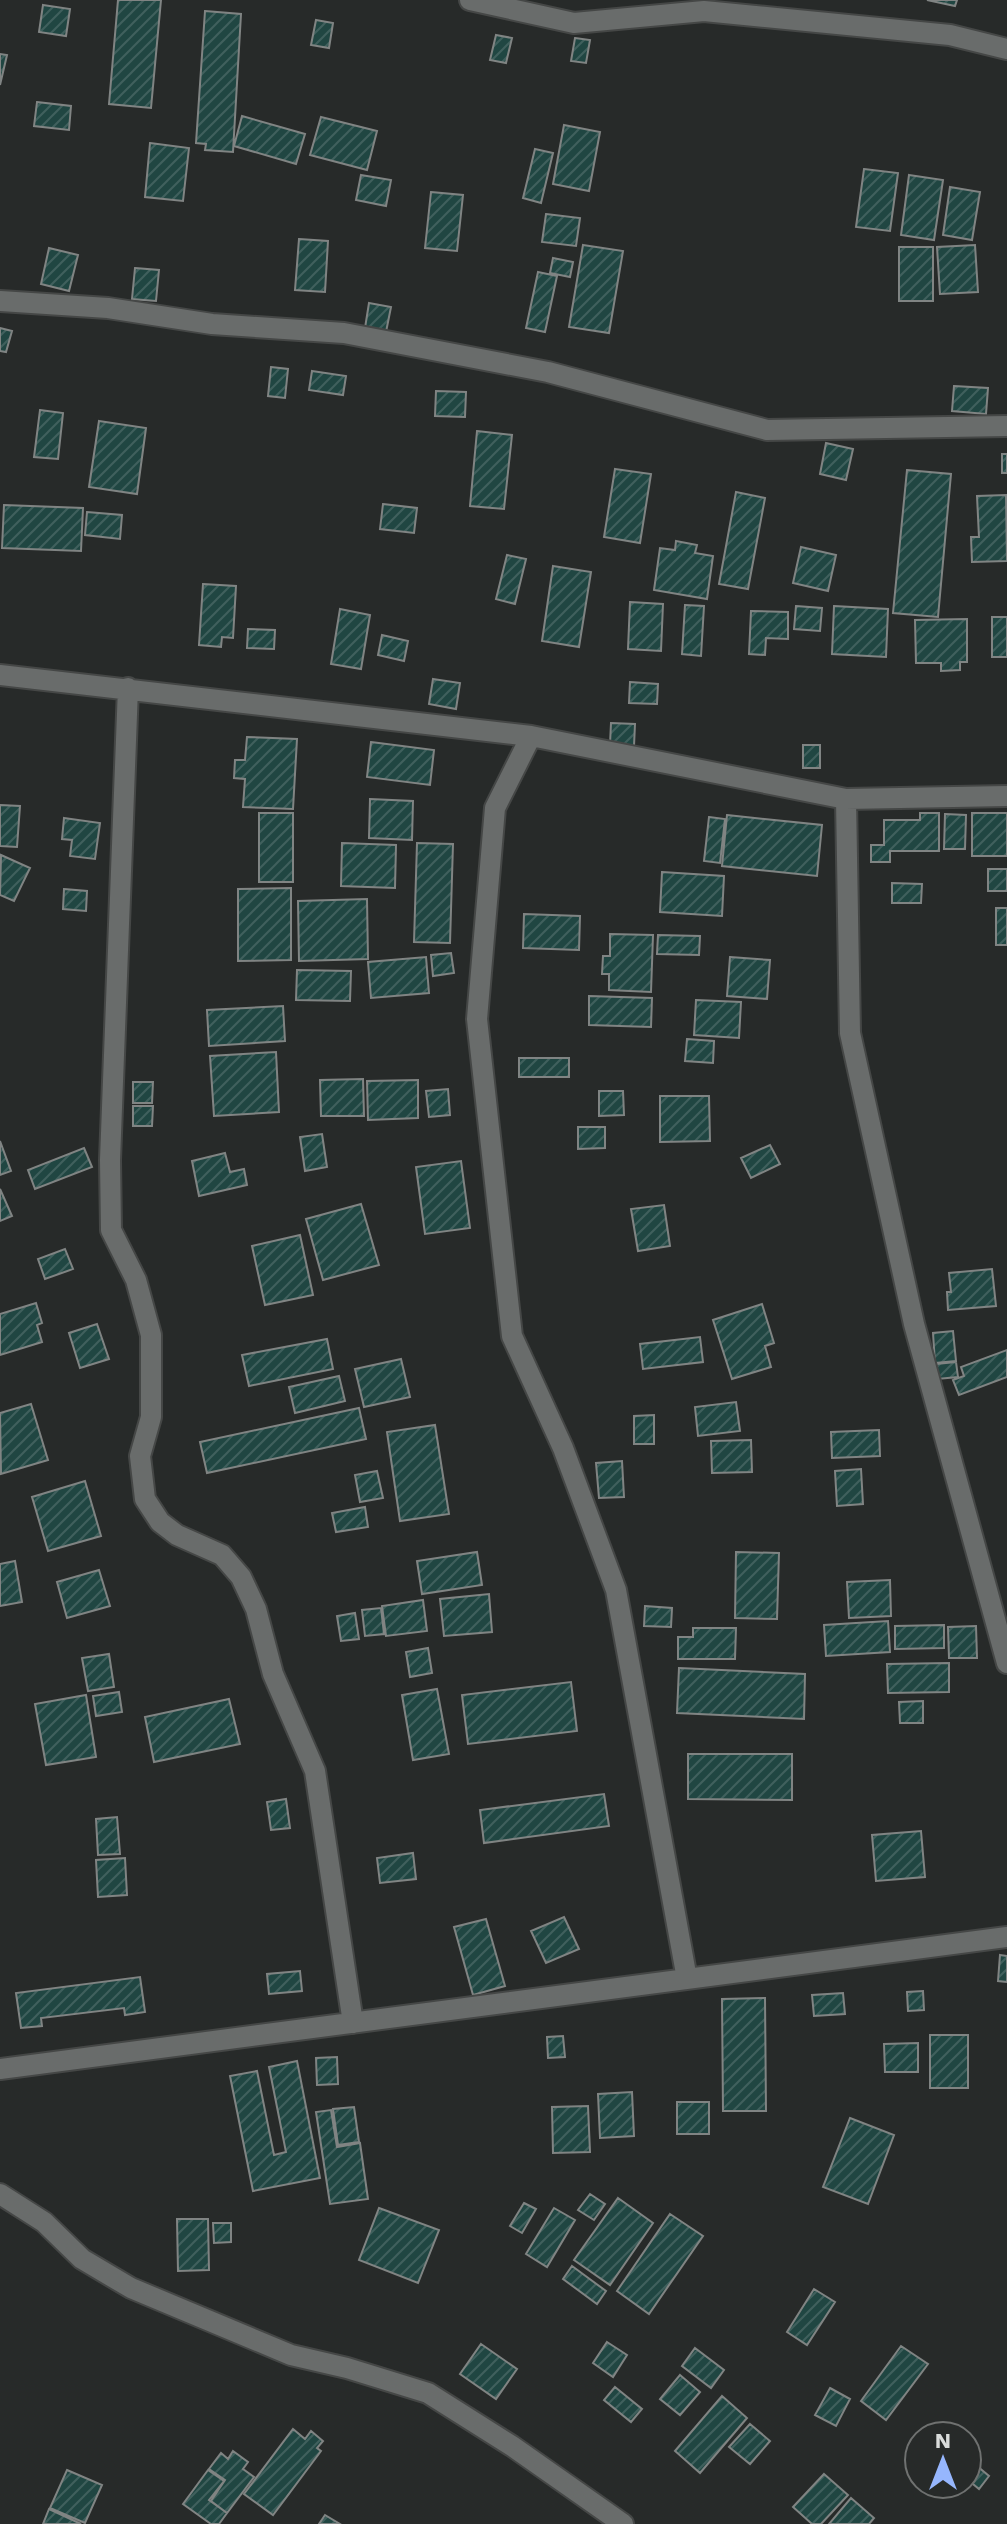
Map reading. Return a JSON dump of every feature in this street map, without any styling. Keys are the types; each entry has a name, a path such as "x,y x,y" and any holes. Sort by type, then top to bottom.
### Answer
{"street":[{"path":"470,0 574,23 704,11 950,35 1007,49"},
{"path":"0,301 108,308 212,324 344,333 548,372 767,430 1007,426"},
{"path":"0,675 531,736 846,799 1007,796"},
{"path":"128,688 110,1160 111,1230 136,1280 151,1335 151,1417 140,1456 145,1499 160,1522 177,1535 222,1555 241,1577 256,1609 273,1674 315,1771 353,2023"},
{"path":"531,736 495,808 477,1019 512,1336 563,1448 616,1590 687,1979"},
{"path":"846,799 850,1033 914,1324 1007,1663"},
{"path":"1,2064 353,2023 1007,1937"},
{"path":"0,2194 44,2222 82,2259 131,2288 291,2355 428,2393 512,2446 623,2524"}],"building":[{"path":"118,0 161,0 151,108 109,104"},
{"path":"927,0 957,0 955,6"},
{"path":"43,5 70,9 66,36 39,32"},
{"path":"205,11 241,14 233,152 205,150 206,144 196,143"},
{"path":"316,20 333,23 329,48 311,45"},
{"path":"496,35 512,38 506,63 490,60"},
{"path":"575,38 590,40 586,63 571,61"},
{"path":"0,54 7,55 0,85"},
{"path":"37,102 71,106 69,130 34,126"},
{"path":"242,116 305,134 296,164 234,146"},
{"path":"321,117 377,131 367,170 310,155"},
{"path":"564,125 600,132 589,191 553,184"},
{"path":"150,143 189,148 183,201 145,197"},
{"path":"535,149 553,153 541,203 523,198"},
{"path":"864,169 898,173 890,231 856,227"},
{"path":"361,175 391,180 386,206 356,200"},
{"path":"909,175 943,180 934,240 901,235"},
{"path":"950,187 980,192 972,240 943,235"},
{"path":"431,192 463,195 457,251 425,248"},
{"path":"546,214 580,218 576,246 542,242"},
{"path":"299,239 328,241 325,292 295,290"},
{"path":"583,245 623,251 609,333 569,327"},
{"path":"975,245 978,292 940,294 937,247"},
{"path":"899,247 933,247 933,301 899,301"},
{"path":"49,248 78,255 69,291 41,284"},
{"path":"553,258 573,262 570,277 550,273"},
{"path":"135,268 159,270 156,301 132,299"},
{"path":"538,272 557,276 545,332 526,328"},
{"path":"369,303 391,307 386,332 365,328"},
{"path":"0,328 12,331 6,352 0,351"},
{"path":"271,367 288,369 285,398 268,396"},
{"path":"312,371 346,376 343,395 309,390"},
{"path":"954,386 988,388 986,414 952,411"},
{"path":"436,391 466,392 465,417 435,416"},
{"path":"40,410 63,413 58,459 34,457"},
{"path":"99,421 146,428 137,494 89,487"},
{"path":"477,431 512,435 504,509 470,506"},
{"path":"826,443 853,449 846,480 820,474"},
{"path":"1002,454 1007,454 1007,473 1002,473"},
{"path":"615,469 651,474 640,543 604,537"},
{"path":"907,470 951,474 938,617 893,613"},
{"path":"736,492 765,498 748,589 719,584"},
{"path":"1006,495 1007,561 972,562 971,537 979,537 977,496"},
{"path":"383,504 417,508 414,533 380,529"},
{"path":"4,505 83,508 81,551 2,548"},
{"path":"87,512 122,515 120,539 85,535"},
{"path":"676,541 697,545 695,553 713,556 707,599 654,590 660,548 675,550"},
{"path":"801,547 836,555 828,591 793,583"},
{"path":"507,555 526,559 515,604 496,599"},
{"path":"553,566 591,572 579,647 542,641"},
{"path":"203,584 236,586 233,638 222,637 221,647 199,645"},
{"path":"630,602 663,604 661,651 628,649"},
{"path":"685,605 704,606 701,656 682,654"},
{"path":"796,606 822,608 820,631 794,629"},
{"path":"834,606 888,609 886,657 832,654"},
{"path":"340,609 370,615 361,669 331,664"},
{"path":"751,611 788,612 788,639 766,638 765,655 749,654"},
{"path":"992,617 1007,617 1007,657 992,657"},
{"path":"967,619 967,662 960,662 960,670 941,671 941,663 916,663 915,620"},
{"path":"248,629 275,630 274,649 247,648"},
{"path":"382,635 408,641 404,661 378,655"},
{"path":"433,679 460,683 456,709 429,704"},
{"path":"630,682 658,684 657,704 629,703"},
{"path":"611,723 635,724 634,746 610,744"},
{"path":"247,737 297,739 293,809 243,807 245,779 234,778 235,760 245,760"},
{"path":"371,742 434,750 430,785 367,777"},
{"path":"803,745 820,745 820,768 803,768"},
{"path":"370,799 413,801 412,840 369,838"},
{"path":"0,805 20,806 17,847 0,846"},
{"path":"259,813 293,813 293,882 259,882"},
{"path":"920,813 939,813 939,851 890,851 890,862 871,862 871,845 884,845 884,820 920,820"},
{"path":"972,813 1007,813 1007,856 972,856"},
{"path":"945,814 966,815 965,849 944,849"},
{"path":"727,815 822,825 817,876 722,866"},
{"path":"709,817 725,819 720,863 704,861"},
{"path":"64,818 100,823 95,859 70,856 72,840 62,839"},
{"path":"342,843 396,845 395,888 341,886"},
{"path":"417,843 453,844 450,943 414,942"},
{"path":"1,855 30,868 14,901 0,895"},
{"path":"988,869 1007,869 1007,891 988,891"},
{"path":"662,872 724,876 722,916 660,912"},
{"path":"892,883 922,884 921,903 892,903"},
{"path":"291,888 291,960 238,961 238,889"},
{"path":"64,889 87,891 86,911 63,909"},
{"path":"367,899 368,959 299,961 298,901"},
{"path":"996,908 1007,908 1007,945 996,945"},
{"path":"524,914 580,916 579,950 523,948"},
{"path":"610,934 653,935 651,992 609,990 609,974 602,974 603,956 610,956"},
{"path":"658,935 700,936 699,955 657,954"},
{"path":"451,953 454,973 433,976 431,955"},
{"path":"426,957 429,993 371,998 368,962"},
{"path":"730,957 770,960 767,999 727,996"},
{"path":"297,970 351,971 350,1001 296,1000"},
{"path":"589,996 652,998 651,1027 589,1025"},
{"path":"696,1000 741,1002 739,1038 694,1035"},
{"path":"283,1006 285,1041 209,1046 207,1010"},
{"path":"687,1039 714,1041 713,1063 685,1061"},
{"path":"276,1052 279,1112 214,1116 210,1056"},
{"path":"519,1058 569,1058 569,1077 519,1077"},
{"path":"363,1079 364,1116 321,1116 320,1080"},
{"path":"418,1080 418,1118 368,1120 367,1081"},
{"path":"133,1082 153,1082 152,1103 133,1103"},
{"path":"448,1089 450,1115 429,1117 426,1091"},
{"path":"599,1091 623,1091 624,1115 599,1116"},
{"path":"660,1096 709,1096 710,1141 660,1142"},
{"path":"133,1106 153,1106 152,1126 133,1126"},
{"path":"578,1127 605,1127 605,1148 578,1149"},
{"path":"322,1134 327,1167 305,1171 300,1137"},
{"path":"0,1141 11,1171 0,1175"},
{"path":"770,1145 780,1164 751,1178 741,1158"},
{"path":"84,1148 92,1167 35,1189 28,1170"},
{"path":"225,1153 230,1172 244,1169 247,1185 199,1196 192,1161"},
{"path":"461,1161 470,1228 425,1234 416,1167"},
{"path":"0,1189 12,1216 0,1221"},
{"path":"361,1204 379,1265 323,1280 306,1219"},
{"path":"664,1205 670,1246 638,1251 631,1209"},
{"path":"300,1235 313,1295 265,1305 252,1246"},
{"path":"65,1249 73,1269 45,1279 38,1259"},
{"path":"992,1269 996,1306 948,1310 947,1292 951,1292 949,1273"},
{"path":"36,1303 42,1323 37,1325 42,1342 0,1355 0,1314"},
{"path":"762,1304 774,1343 765,1346 771,1367 732,1379 713,1320"},
{"path":"97,1324 109,1359 80,1368 69,1333"},
{"path":"953,1331 956,1361 935,1363 933,1333"},
{"path":"700,1337 703,1362 643,1369 640,1344"},
{"path":"327,1339 333,1369 249,1386 242,1355"},
{"path":"1007,1350 1007,1377 959,1395 953,1380 964,1376 961,1367"},
{"path":"401,1359 410,1397 364,1407 355,1369"},
{"path":"956,1362 958,1377 937,1379 936,1364"},
{"path":"339,1376 345,1401 295,1413 289,1387"},
{"path":"736,1402 740,1431 698,1436 695,1407"},
{"path":"31,1404 48,1460 1,1474 0,1413"},
{"path":"359,1408 366,1439 207,1473 200,1442"},
{"path":"654,1415 654,1444 634,1444 634,1416"},
{"path":"435,1425 449,1514 400,1521 387,1432"},
{"path":"879,1430 880,1456 832,1458 831,1432"},
{"path":"751,1440 752,1472 712,1473 711,1441"},
{"path":"622,1461 624,1497 599,1498 596,1463"},
{"path":"861,1469 863,1504 837,1506 835,1471"},
{"path":"377,1471 383,1498 360,1502 355,1475"},
{"path":"85,1481 101,1536 48,1551 32,1497"},
{"path":"365,1507 368,1527 336,1532 332,1513"},
{"path":"477,1552 482,1585 422,1594 417,1561"},
{"path":"736,1552 779,1553 777,1619 735,1618"},
{"path":"15,1561 22,1602 0,1606 0,1564"},
{"path":"99,1570 110,1606 67,1618 57,1582"},
{"path":"890,1580 891,1616 849,1618 847,1582"},
{"path":"489,1594 492,1632 444,1636 440,1599"},
{"path":"423,1600 427,1631 386,1636 382,1606"},
{"path":"645,1606 672,1608 671,1627 644,1626"},
{"path":"381,1608 384,1634 365,1636 362,1610"},
{"path":"355,1613 359,1639 341,1641 337,1616"},
{"path":"888,1621 890,1652 826,1656 824,1625"},
{"path":"944,1625 944,1648 895,1649 895,1626"},
{"path":"976,1626 977,1658 949,1658 948,1627"},
{"path":"693,1628 736,1628 735,1659 678,1659 678,1637 693,1637"},
{"path":"428,1648 432,1673 410,1677 406,1652"},
{"path":"109,1654 114,1687 88,1691 82,1658"},
{"path":"949,1663 949,1692 888,1693 887,1664"},
{"path":"679,1668 805,1674 804,1719 677,1713"},
{"path":"571,1682 577,1731 468,1744 462,1695"},
{"path":"437,1689 449,1754 413,1760 402,1695"},
{"path":"119,1692 122,1712 96,1716 93,1696"},
{"path":"86,1695 96,1757 46,1765 35,1704"},
{"path":"229,1699 240,1744 154,1762 145,1717"},
{"path":"923,1701 923,1723 900,1723 899,1702"},
{"path":"688,1754 792,1754 792,1800 688,1799"},
{"path":"604,1794 609,1826 484,1843 480,1810"},
{"path":"286,1799 290,1828 271,1830 267,1802"},
{"path":"117,1817 120,1854 98,1855 96,1819"},
{"path":"921,1831 925,1877 876,1881 872,1835"},
{"path":"413,1853 416,1879 380,1883 377,1858"},
{"path":"125,1858 127,1895 98,1897 96,1860"},
{"path":"564,1917 579,1949 546,1963 531,1931"},
{"path":"486,1919 505,1986 473,1995 454,1927"},
{"path":"1000,1955 1007,1956 1007,1982 998,1981"},
{"path":"300,1971 302,1991 269,1994 267,1974"},
{"path":"140,1977 145,2012 125,2015 124,2008 41,2018 42,2026 21,2028 16,1993"},
{"path":"923,1991 924,2010 908,2011 907,1992"},
{"path":"843,1993 845,2014 814,2016 812,1995"},
{"path":"765,1998 766,2111 723,2111 722,1999"},
{"path":"930,2035 968,2035 968,2088 930,2088"},
{"path":"563,2036 565,2057 548,2058 547,2037"},
{"path":"918,2043 918,2072 885,2072 884,2044"},
{"path":"337,2057 338,2084 317,2085 316,2058"},
{"path":"297,2061 320,2178 253,2191 230,2076 257,2071 274,2155 286,2152 269,2067"},
{"path":"632,2092 634,2136 600,2138 598,2094"},
{"path":"677,2102 709,2102 709,2134 677,2134"},
{"path":"588,2106 590,2152 553,2153 552,2107"},
{"path":"354,2107 359,2142 338,2145 333,2109"},
{"path":"331,2110 337,2147 360,2143 368,2199 330,2204 316,2112"},
{"path":"850,2118 894,2135 868,2204 823,2187"},
{"path":"590,2194 605,2204 594,2220 578,2210"},
{"path":"618,2198 653,2223 610,2285 574,2260"},
{"path":"524,2203 536,2209 522,2233 510,2226"},
{"path":"379,2208 439,2230 418,2283 359,2260"},
{"path":"554,2208 575,2220 547,2267 526,2254"},
{"path":"670,2214 703,2236 649,2314 617,2291"},
{"path":"177,2219 208,2219 209,2270 178,2271"},
{"path":"213,2223 231,2223 231,2242 214,2243"},
{"path":"572,2266 606,2291 597,2304 563,2279"},
{"path":"814,2289 835,2302 807,2345 787,2332"},
{"path":"607,2342 627,2355 613,2377 593,2363"},
{"path":"481,2344 517,2369 496,2399 460,2374"},
{"path":"901,2346 928,2364 886,2420 861,2401"},
{"path":"695,2348 724,2370 711,2388 682,2366"},
{"path":"680,2375 700,2392 680,2415 660,2399"},
{"path":"615,2387 642,2409 631,2422 604,2400"},
{"path":"830,2388 850,2399 836,2426 815,2415"},
{"path":"722,2396 747,2418 700,2473 675,2451"},
{"path":"750,2424 770,2441 750,2464 729,2447"},
{"path":"293,2429 305,2439 311,2431 323,2441 317,2448 321,2451 273,2515 244,2494"},
{"path":"233,2451 248,2462 243,2469 254,2477 227,2513 211,2501 225,2480 209,2469 221,2453 228,2459"},
{"path":"67,2470 102,2485 85,2523 50,2508"},
{"path":"208,2470 224,2481 209,2500 227,2513 219,2524 211,2524 183,2504"},
{"path":"824,2474 848,2495 821,2524 812,2524 793,2507"},
{"path":"851,2498 874,2518 869,2524 829,2524"},
{"path":"49,2509 81,2524 43,2524"},
{"path":"325,2515 340,2524 319,2524"}]}
